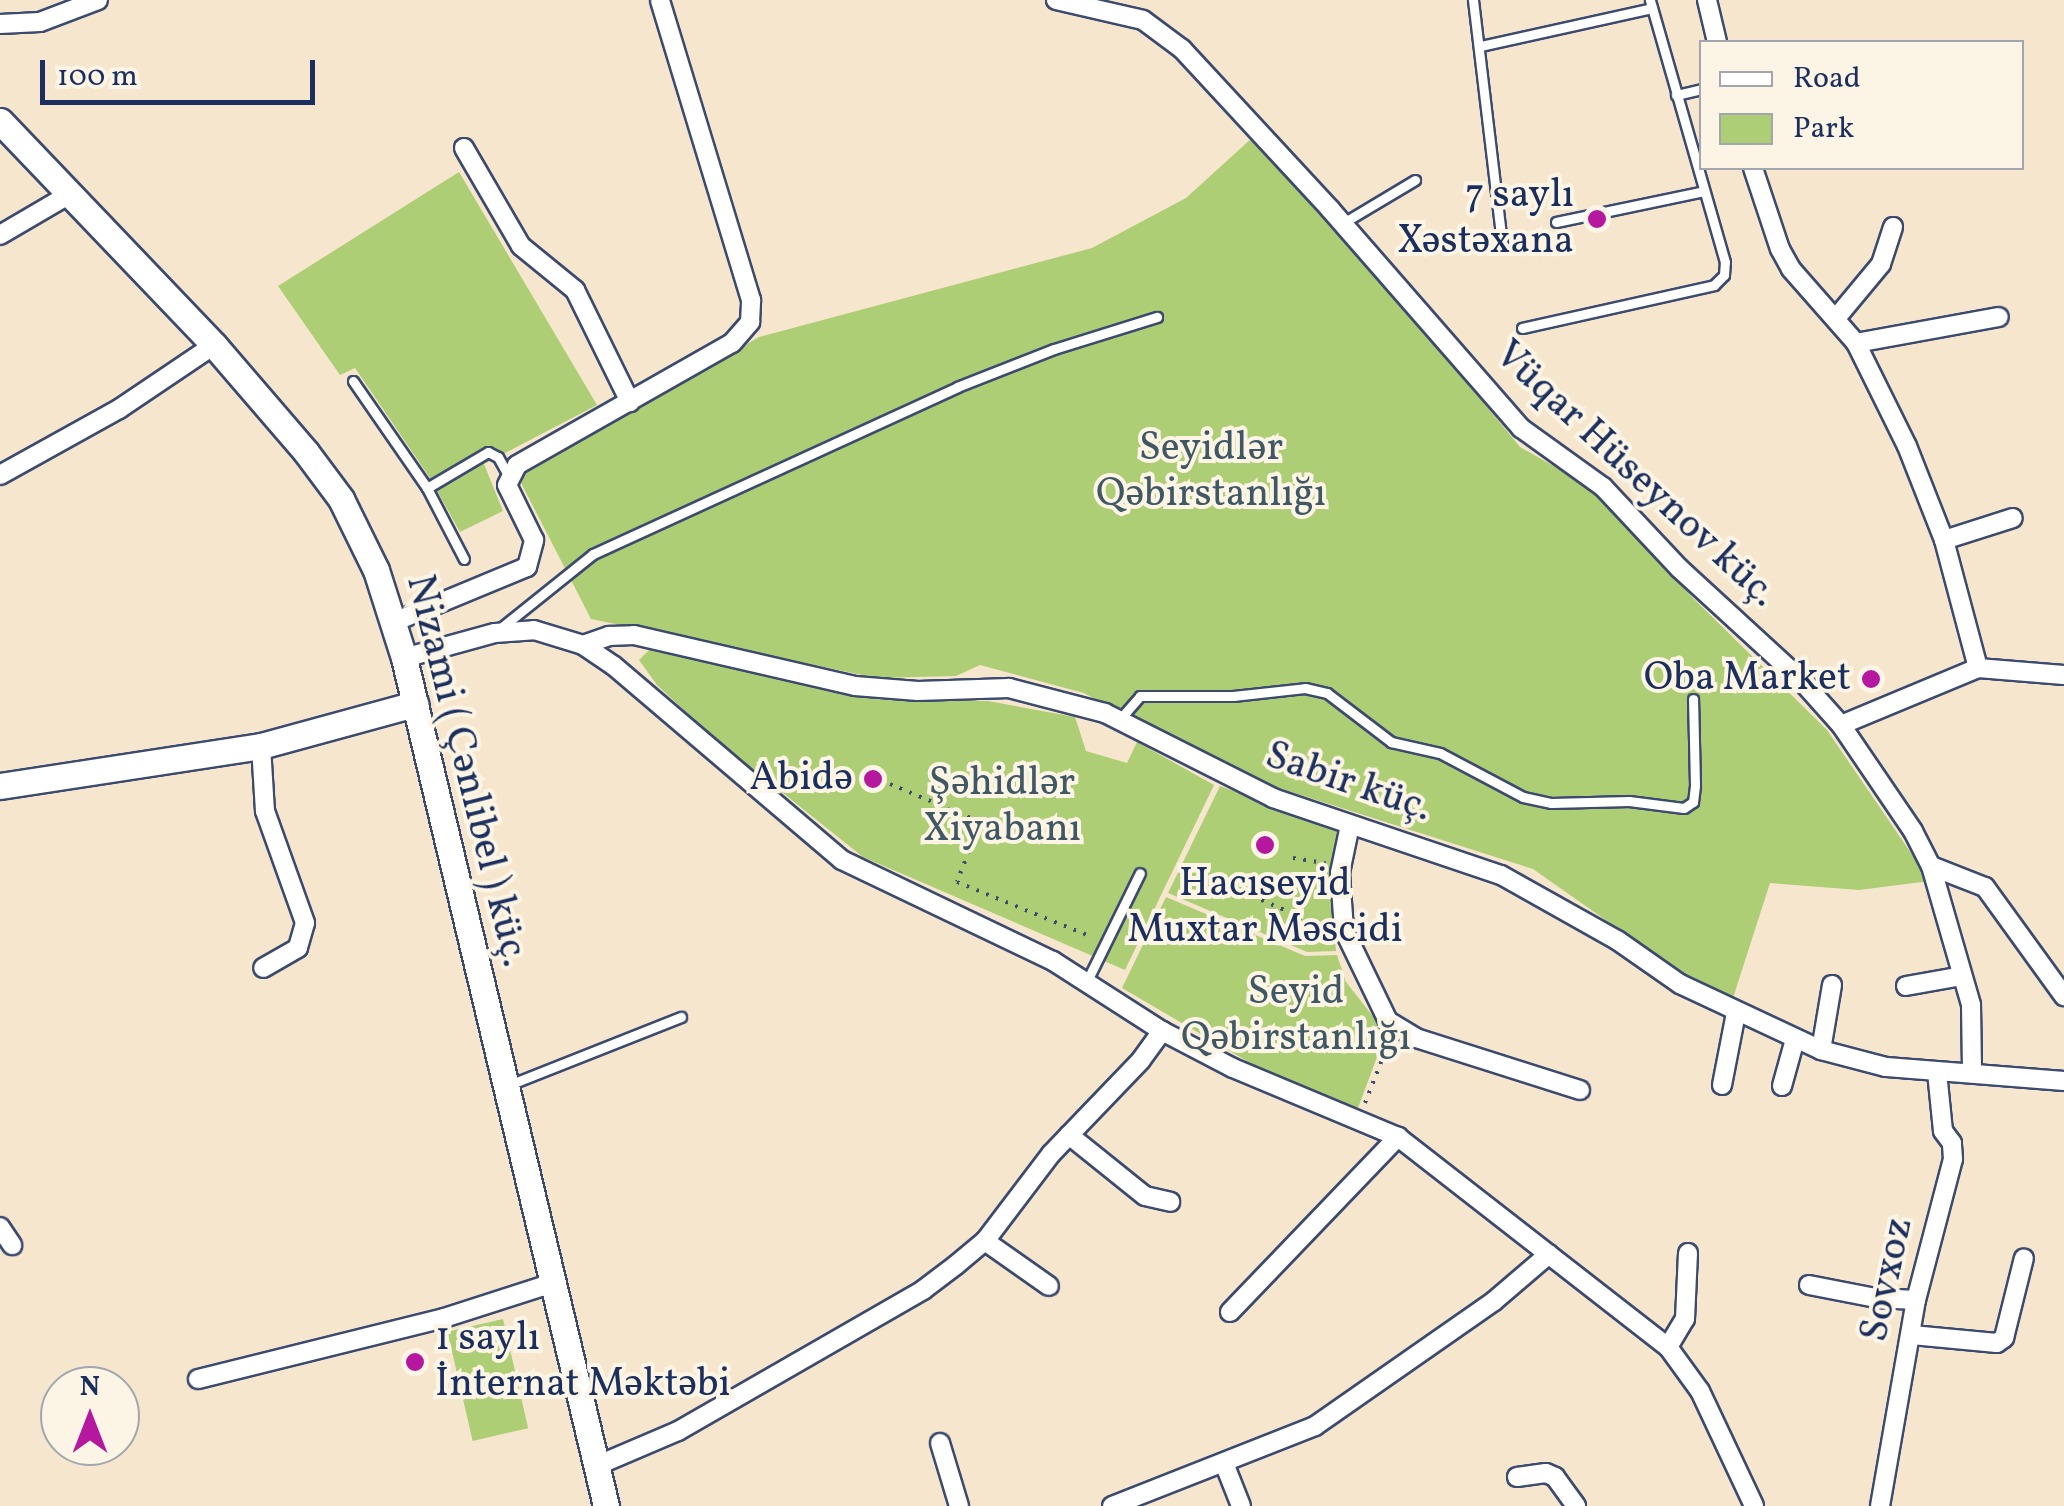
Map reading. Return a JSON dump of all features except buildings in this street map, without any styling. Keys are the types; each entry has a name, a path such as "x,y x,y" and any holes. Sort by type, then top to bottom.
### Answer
{"main road":[{"name":"Nizami ( Çənlibel ) küç.","path":"0,120 214,345 341,499 376,570 404,658 606,1506"},
{"path":"0,786 261,746 415,704"}],"street":[{"path":"0,24 40,22 98,0"},
{"path":"394,622 527,567 533,556 534,540 507,486 508,475 517,465 732,344 750,322 751,300 660,0"},
{"name":"Vüqar Hüseynov küç.","path":"1056,0 1126,6 1182,50 1343,223 1521,428 1603,487 1679,568 1798,678 1841,725 1913,831 1931,866 1974,1026 1972,1072"},
{"path":"1708,0 1717,40"},
{"path":"464,148 521,246 575,290 630,402"},
{"path":"1754,170 1780,249 1792,269 1856,342 1907,446 1944,540 1978,668"},
{"path":"0,234 70,194"},
{"path":"1837,317 1881,264 1893,226"},
{"path":"1856,342 1999,317"},
{"path":"0,475 119,409 214,345"},
{"path":"1944,540 2013,518"},
{"path":"404,658 495,632 534,630 583,645 614,666 842,860 1087,981 1162,1031 1233,1068 1398,1137 1668,1347 1700,1391 1754,1506"},
{"name":"Sabir küç.","path":"583,645 609,636 634,635 856,686 918,691 1009,688 1120,720 1238,783 1350,825 1501,874 1736,1013 1821,1050 1858,1063 2064,1081"},
{"path":"1841,725 1978,668 2064,675"},
{"path":"261,746 264,812 305,923 298,948 263,968"},
{"path":"1350,825 1341,866 1344,930 1380,1010 1398,1031 1580,1090"},
{"path":"1931,866 1985,887 2064,996"},
{"path":"1906,986 1962,976"},
{"path":"1821,1050 1832,985"},
{"path":"1722,1085 1736,1013"},
{"path":"596,1466 678,1431 923,1290 985,1241 1069,1134 1141,1060 1162,1031"},
{"path":"1782,1086 1795,1040"},
{"name":"Sovxoz","path":"1880,1506 1916,1300 1953,1159 1952,1143 1943,1131 1937,1072"},
{"path":"1069,1134 1145,1196 1170,1202"},
{"path":"1230,1312 1398,1137"},
{"path":"0,1227 12,1245"},
{"path":"985,1241 1050,1286"},
{"path":"1668,1347 1685,1319 1688,1253"},
{"path":"1112,1506 1314,1426 1494,1301 1549,1254"},
{"path":"1912,1335 1997,1342 2004,1338 2024,1258"},
{"path":"198,1379 444,1318 554,1283"},
{"path":"1809,1285 1876,1298 1916,1300"},
{"path":"940,1443 958,1506"},
{"path":"1224,1464 1241,1506"},
{"path":"1518,1477 1546,1473 1555,1477 1576,1506"}],"lane":[{"path":"1473,0 1482,46 1502,243"},
{"path":"1482,46 1651,4 1725,262 1724,275 1714,285 1522,328"},
{"path":"1676,95 1699,91"},
{"path":"1343,223 1415,180"},
{"path":"1556,222 1704,191"},
{"path":"495,632 593,554 957,387 1054,349 1158,317"},
{"path":"353,381 428,488 464,559"},
{"path":"428,488 488,452 498,457 508,475"},
{"path":"1120,720 1140,696 1233,696 1305,688 1327,693 1391,742 1440,753 1522,796 1552,803 1629,802 1684,808 1693,802 1695,785 1693,698"},
{"path":"1087,981 1140,873"},
{"path":"506,1086 681,1017"}],"path":[{"path":"890,784 980,822 957,882 1106,943"},
{"path":"1293,858 1341,866"},
{"path":"1252,896 1324,929 1344,930"},
{"path":"1358,1120 1384,1051 1398,1031"}],"green space":[{"name":"Seyidlər Qəbirstanlığı","path":"1252,138 1398,299 1520,447 1596,490 1691,596 1827,730 1930,881 1859,890 1770,883 1732,1001 1691,980 1533,869 1228,772 1084,693 980,665 956,676 877,678 591,619 518,477 759,337 1092,248 1186,198"},
{"path":"459,172 597,405 484,464 503,511 460,532 428,475 355,368 340,375 278,286"},
{"name":"Şəhidlər Xiyabanı","path":"649,650 882,700 988,701 1075,717 1086,751 1127,763 1137,742 1214,785 1125,970 863,857 714,738 657,685 639,660"},
{"path":"1220,786 1337,830 1330,885 1336,951 1307,952 1168,893"},
{"name":"Seyid Qəbirstanlığı","path":"1166,897 1305,956 1337,955 1346,982 1386,1033 1358,1108 1252,1064 1122,988"},
{"path":"503,1319 528,1428 473,1441 447,1332"}],"place":[{"name":"7 saylı Xəstəxana","path":"1597,219"},
{"name":"Oba Market","path":"1871,679"},
{"name":"Abidə","path":"873,779"},
{"name":"Hacıseyid Muxtar Məscidi","path":"1265,845"},
{"name":"1 saylı İnternat Məktəbi","path":"415,1362"}]}
